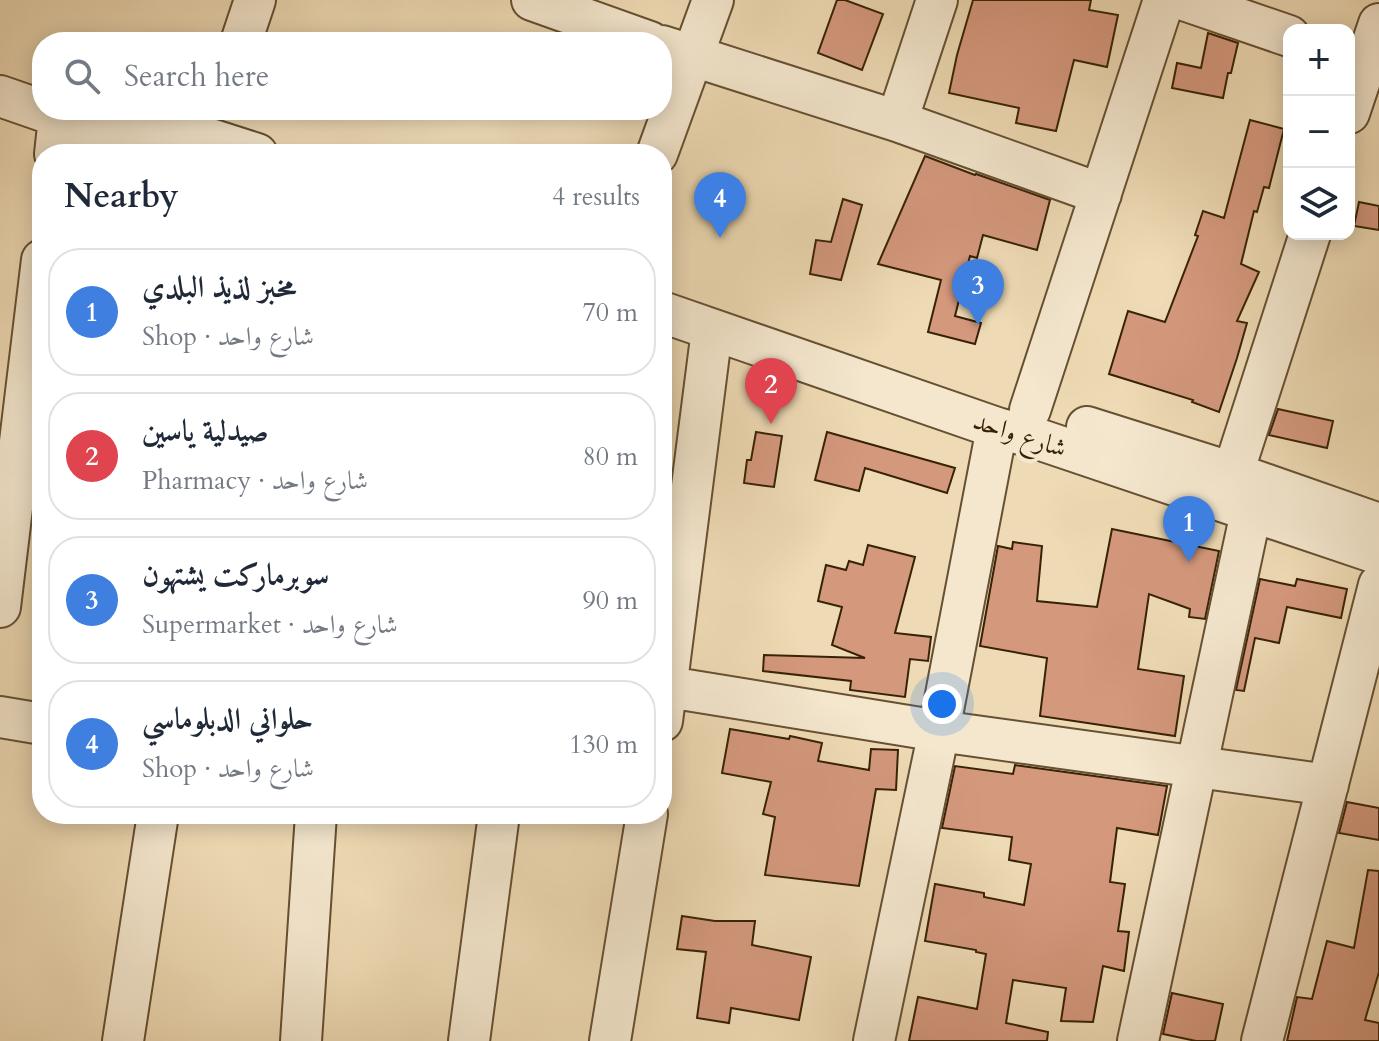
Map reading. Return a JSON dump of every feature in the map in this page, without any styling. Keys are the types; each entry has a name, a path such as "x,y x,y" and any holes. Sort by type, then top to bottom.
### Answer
{"street":[{"path":"244,32 255,0"},
{"path":"532,0 622,32"},
{"path":"672,78 677,52 713,0"},
{"path":"897,121 937,0"},
{"path":"874,1041 939,731 1014,419 1101,194 1164,0"},
{"path":"1184,0 1283,34"},
{"path":"1354,96 1379,24"},
{"path":"677,52 897,121 1101,194"},
{"path":"0,70 32,100"},
{"path":"0,96 32,110"},
{"path":"58,120 135,144"},
{"path":"187,120 214,124 243,144"},
{"path":"659,144 664,120"},
{"path":"1233,473 1308,240"},
{"name":"شارع واحد","path":"672,290 1014,419 1118,466 1251,512 1352,524"},
{"name":"شارع واحد","path":"672,316 1014,419 1233,473 1352,524 1379,554"},
{"path":"672,637 712,330"},
{"path":"0,607 32,343"},
{"path":"1138,1041 1251,512"},
{"path":"1262,1041 1379,585"},
{"path":"672,699 939,731 1328,785"},
{"path":"0,717 32,722"},
{"path":"123,1041 156,824"},
{"path":"301,1041 315,824"},
{"path":"469,1041 498,824"},
{"path":"610,1041 645,824"}],"building":[{"path":"837,0 883,14 862,70 818,53"},
{"path":"973,0 1091,0 1089,10 1118,15 1107,67 1074,60 1056,131 1016,123 1019,108 949,93"},
{"path":"1208,33 1238,43 1223,98 1172,88 1177,63 1201,68"},
{"path":"1250,120 1283,129 1269,188 1264,187 1257,212 1254,211 1241,264 1259,272 1237,321 1247,323 1219,412 1193,400 1109,374 1128,311 1165,322 1198,236 1195,235 1203,211 1224,218"},
{"path":"925,156 1050,200 1037,250 983,235 977,258 970,256 955,316 981,323 975,344 928,332 941,280 878,264"},
{"path":"843,199 862,205 841,280 810,274 816,240 831,242"},
{"path":"1359,202 1379,206 1379,230 1355,226"},
{"path":"1278,409 1333,421 1327,448 1269,435"},
{"path":"756,432 782,436 774,487 744,483"},
{"path":"827,432 955,468 947,493 865,468 859,491 815,480"},
{"path":"1112,529 1219,551 1205,619 1189,617 1190,609 1149,594 1138,669 1184,676 1175,736 1040,716 1047,658 980,646 998,546 1012,549 1013,542 1042,546 1037,601 1097,607"},
{"path":"868,545 915,557 895,633 931,637 928,661 910,659 905,697 850,690 851,681 763,671 764,655 865,658 832,645 842,607 818,601 826,565 846,570 849,561 863,565"},
{"path":"1260,579 1295,586 1297,579 1347,589 1341,618 1287,607 1279,643 1255,638 1244,691 1236,690"},
{"path":"730,729 822,743 818,761 869,770 871,749 898,750 896,790 876,789 859,886 765,875 775,817 763,814 771,782 722,773"},
{"path":"1015,765 1167,786 1158,835 1117,828 1110,882 1125,884 1118,931 1129,932 1124,971 1103,966 1093,1022 1061,1021 1066,988 1013,980 1006,1023 1048,1032 1047,1041 909,1041 918,997 977,1009 986,954 925,941 935,884 984,893 984,897 1024,905 1031,864 1009,860 1012,837 942,828 955,766 1013,774"},
{"path":"1347,802 1379,808 1379,840 1339,833"},
{"path":"1368,870 1379,871 1379,972 1365,1020 1379,1023 1379,1041 1287,1041 1297,997 1312,999 1327,941 1354,948"},
{"path":"682,916 715,921 755,921 752,945 811,957 799,1020 731,1008 729,1023 697,1018 706,952 677,949"},
{"path":"1172,993 1223,1004 1215,1041 1196,1041 1163,1034"}],"place":[{"name":"حلواني الدبلوماسي","path":"720,238"},
{"name":"سوبرماركت يشتهون","path":"978,325"},
{"name":"صيدلية ياسين","path":"771,424"},
{"name":"مخبز لذيذ البلدي","path":"1189,562"}]}
